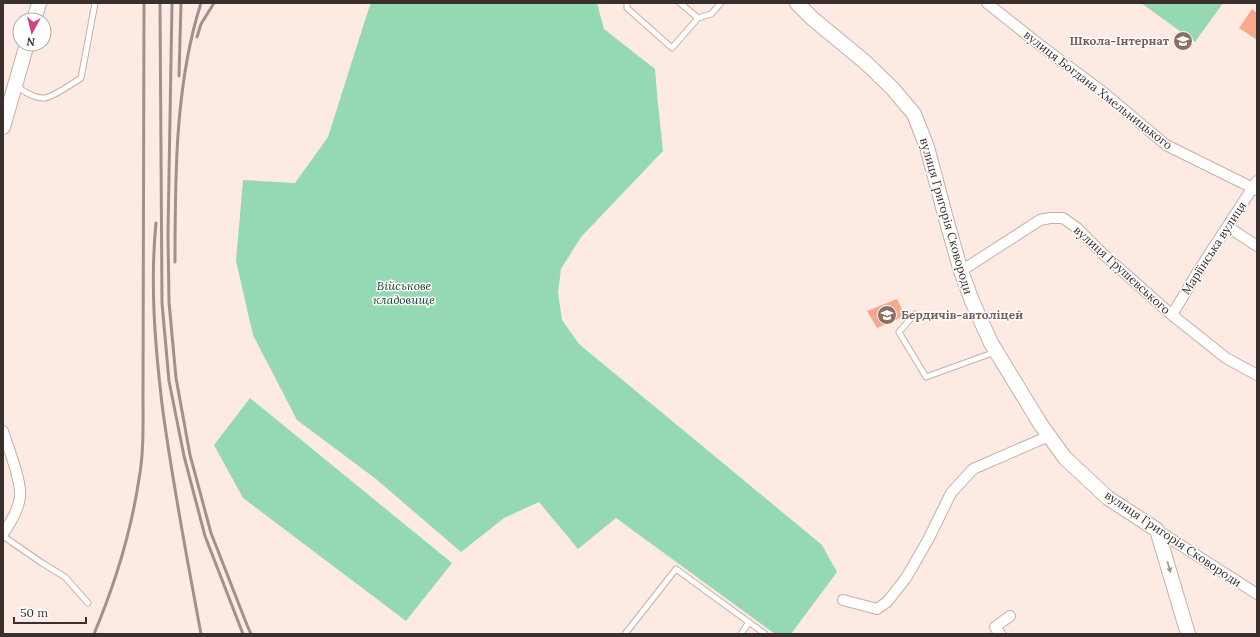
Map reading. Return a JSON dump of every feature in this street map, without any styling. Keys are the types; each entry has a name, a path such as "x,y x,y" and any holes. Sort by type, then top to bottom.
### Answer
{"main road":[{"name":"вулиця Григорія Сковороди","path":"797,3 813,19 865,62 892,88 914,114 927,147 961,271 972,301 996,351 1049,436 1065,458 1108,498 1157,530"},
{"path":"3,126 25,52"},
{"path":"1157,530 1188,634"}],"street":[{"name":"вулиця Богдана Хмельницького","path":"987,3 1103,92 1166,145 1256,187"},
{"name":"Маріїнська вулиця","path":"1172,315 1197,273 1256,187"},
{"name":"вулиця Грушевського","path":"961,271 1040,220 1063,218 1077,228 1102,253 1172,315 1226,358 1257,376"},
{"path":"1228,227 1257,246"},
{"path":"3,431 18,479 20,496 13,519 3,535"},
{"path":"843,600 877,609 886,602 906,578 928,540 951,493 973,469 1049,436"},
{"name":"вулиця Григорія Сковороди","path":"1157,530 1257,594"},
{"path":"1000,634 995,626 1010,616"}],"lane":[{"path":"15,86 31,95 46,98 72,85 81,78 94,3"},
{"path":"627,3 627,8 672,48 698,18 711,14 721,3"},
{"path":"680,3 698,18"},
{"path":"915,314 899,332 926,377 996,351"},
{"path":"3,535 42,563 65,577 88,603"},
{"path":"625,634 676,569 765,634"},
{"path":"741,634 749,622"}],"green space":[{"name":"Військове кладовище","path":"371,3 597,3 604,29 655,69 663,151 581,237 561,269 558,293 562,320 579,344 822,545 837,572 791,634 775,634 616,518 578,549 539,502 504,518 461,552 376,479 297,420 253,335 236,261 243,180 295,183 328,137"},
{"path":"1141,3 1223,3 1195,42"},
{"path":"250,398 452,563 406,621 243,498 214,445"}],"building":[{"path":"1252,9 1257,13 1257,40 1239,28"},
{"path":"897,299 905,316 877,328 867,311"}],"railway":[{"path":"94,634 109,596 127,538 136,499 142,458 144,3"},
{"path":"160,3 162,303 169,381 184,456 205,536 243,634"},
{"path":"172,3 168,234 169,302 176,378 190,455 211,533 251,634"},
{"path":"179,76 181,3"},
{"path":"175,262 176,164 181,98 192,34 201,3"},
{"path":"197,37 201,24 214,3"},
{"path":"156,223 153,291 159,381 175,491 201,634"}],"place":[{"name":"Школа-Інтернат","path":"1183,41"},
{"name":"Бердичів-автоліцей","path":"887,315"}]}
